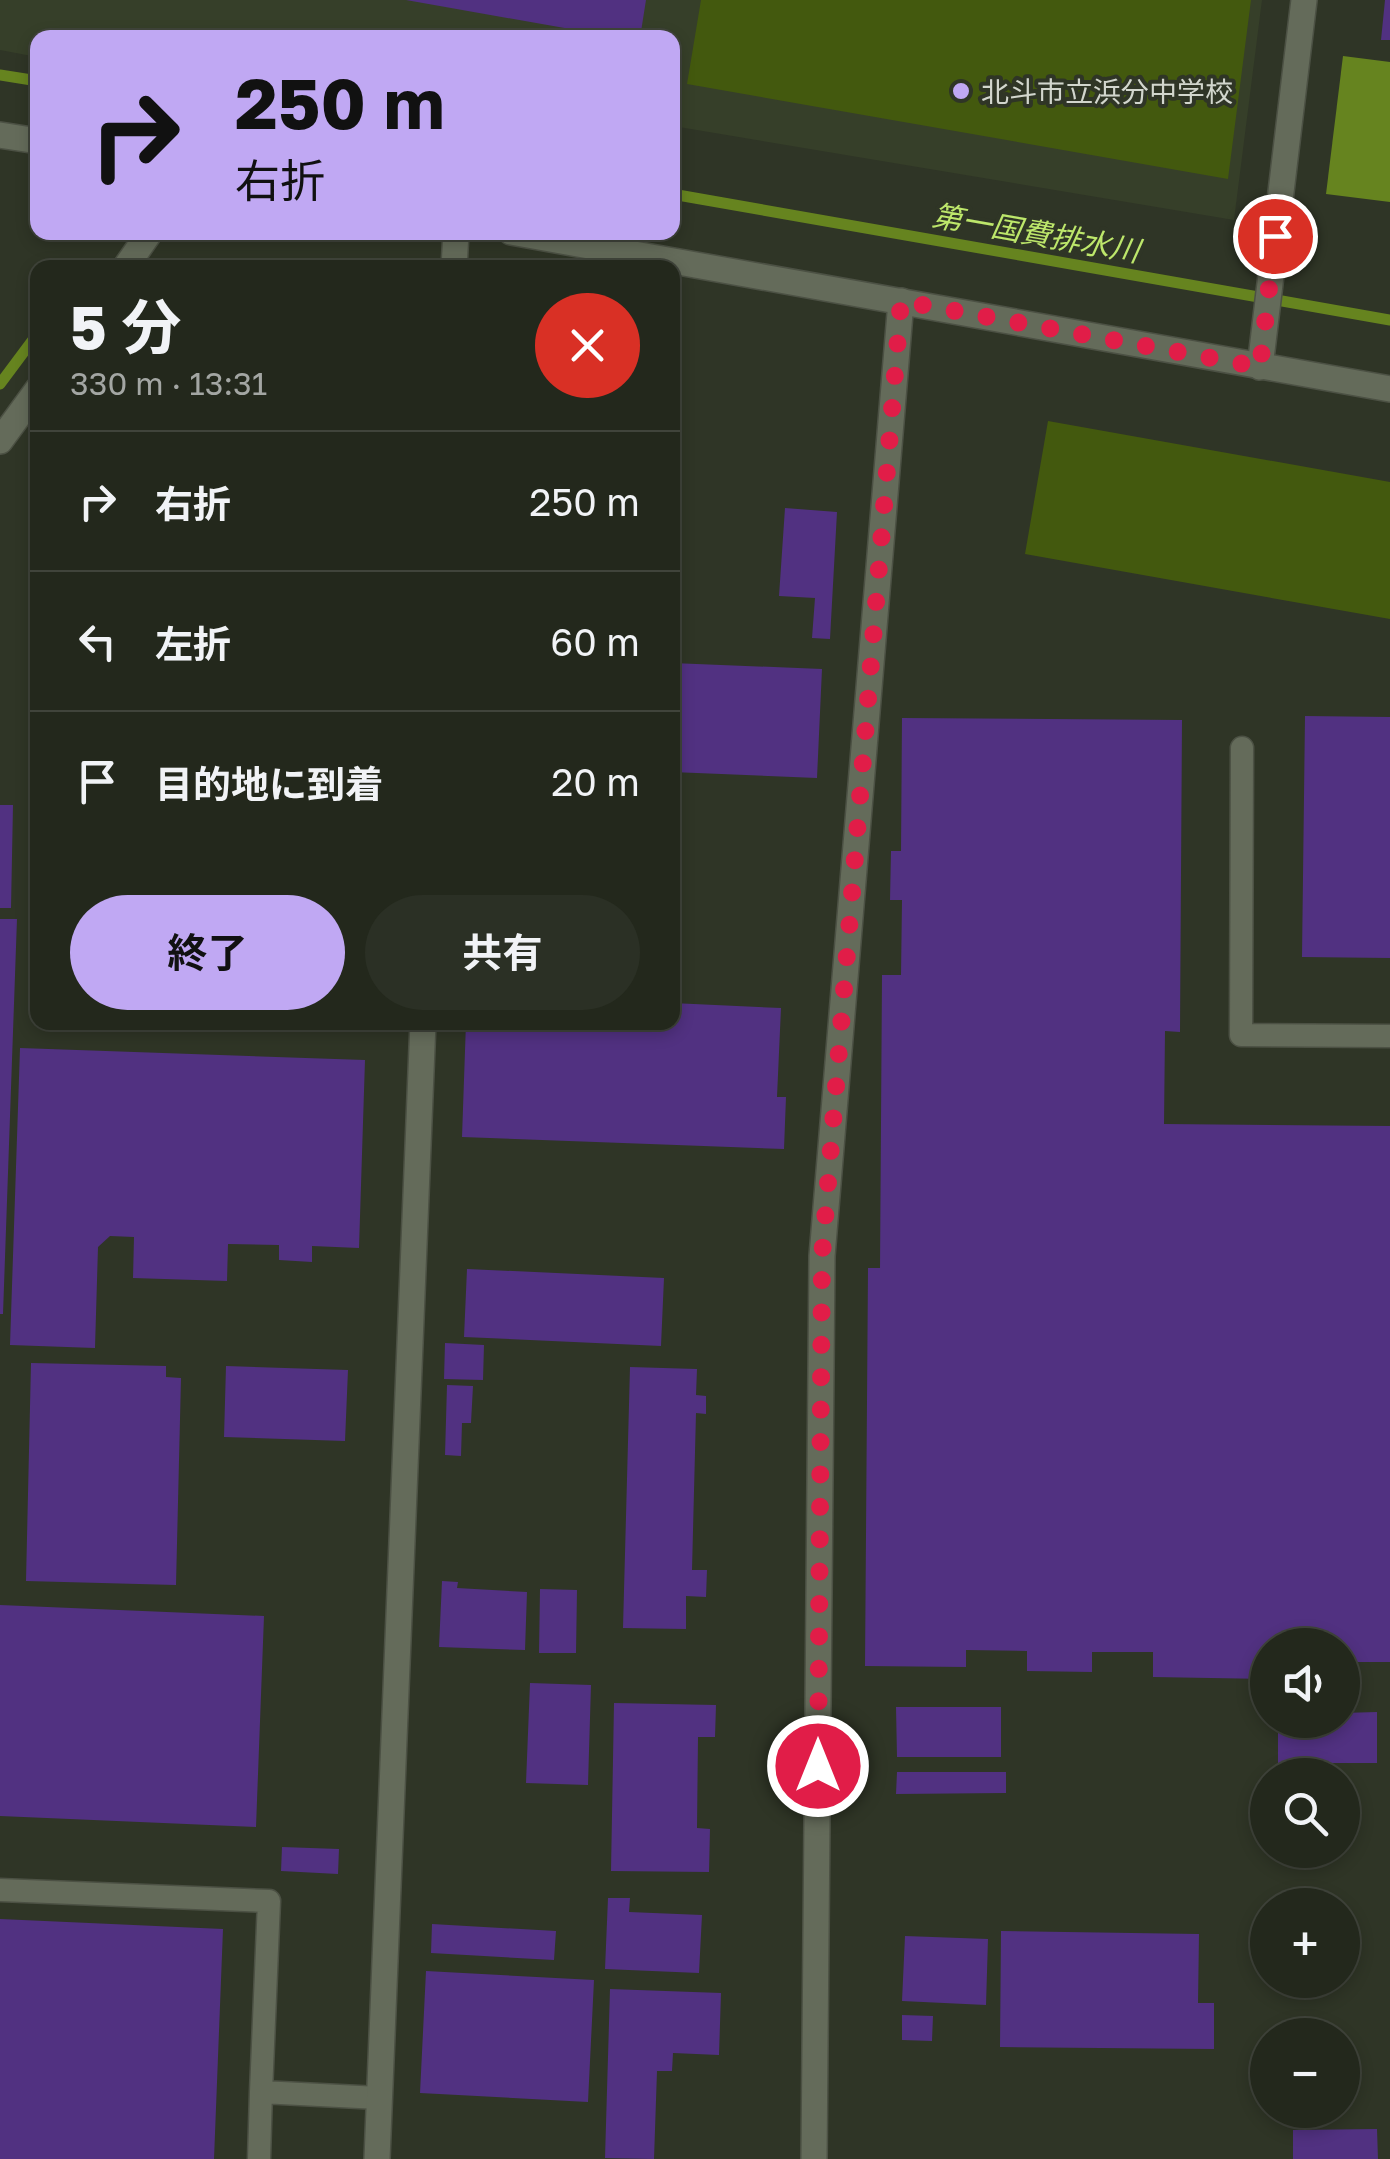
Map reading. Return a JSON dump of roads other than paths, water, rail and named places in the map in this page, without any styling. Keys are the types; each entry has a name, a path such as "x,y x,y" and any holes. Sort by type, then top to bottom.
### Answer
{"street":[{"path":"1260,367 1304,0"},
{"path":"0,135 30,141"},
{"path":"556,240 669,260"},
{"path":"680,262 1390,390"},
{"path":"814,2159 822,1256 901,301"},
{"path":"0,441 30,400"},
{"path":"376,2159 423,1030"}],"lane":[{"path":"1242,748 1241,1035 1390,1036"},
{"path":"0,1890 269,1901 259,2159"},
{"path":"262,2092 379,2098"}],"waterway":[{"name":"第一国費排水川","path":"0,75 30,80"},
{"name":"第一国費排水川","path":"680,195 1390,320"},
{"path":"0,384 30,344"}],"place":[{"name":"北斗市立浜分中学校","path":"961,91"}]}
